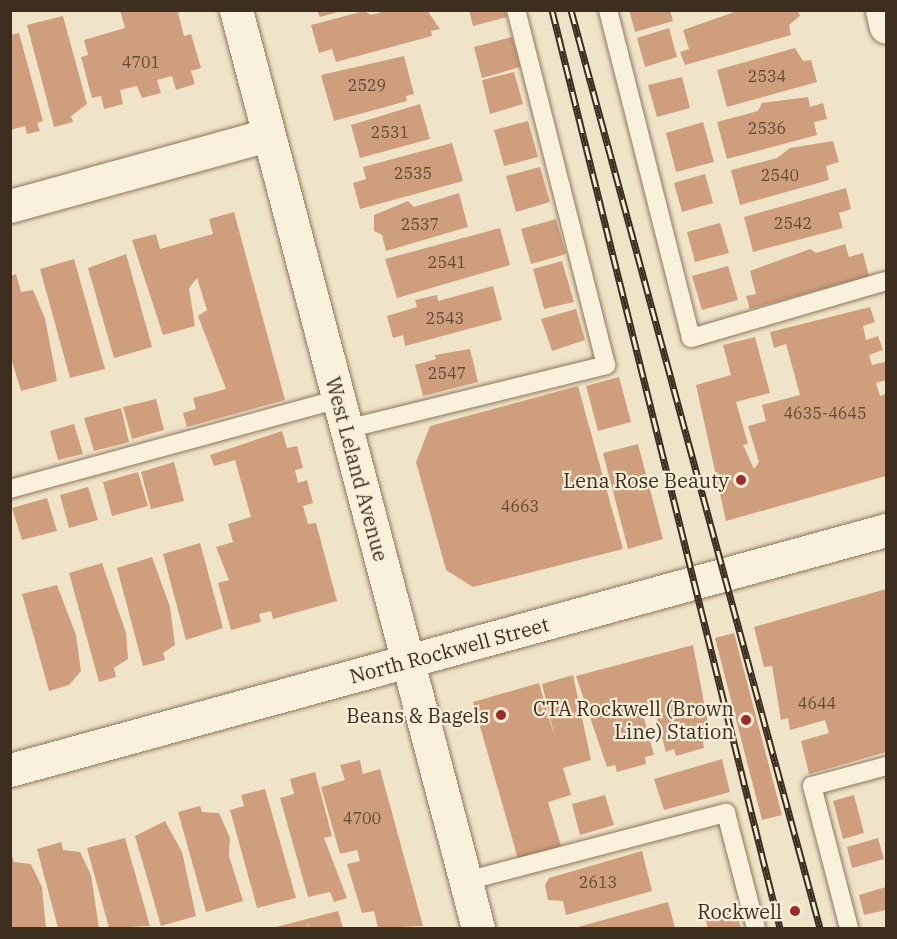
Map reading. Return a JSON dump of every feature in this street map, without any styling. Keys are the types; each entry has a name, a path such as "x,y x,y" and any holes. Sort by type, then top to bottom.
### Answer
{"street":[{"name":"West Leland Avenue","path":"236,10 466,881 471,927"},
{"path":"882,10 886,27"},
{"path":"10,206 268,135"},
{"name":"North Rockwell Street","path":"10,770 886,530"}],"lane":[{"path":"10,489 342,414 606,365 516,10"},
{"path":"608,10 692,338 886,280"},
{"path":"849,928 812,786 886,766"},
{"path":"466,881 726,813 756,928"}],"building":[{"path":"120,10 185,10 178,13 184,36 191,34 201,68 191,71 195,84 176,90 172,76 157,80 161,93 142,98 137,86 120,90 123,104 104,109 101,96 92,98 81,57 88,55 84,40 125,28"},
{"path":"317,10 342,10 342,11 320,17"},
{"path":"389,10 427,10 440,29 431,31 432,36 336,62 332,49 319,53 311,25 364,11 371,15"},
{"path":"469,10 505,10 507,17 473,26"},
{"path":"629,10 670,10 673,21 635,32"},
{"path":"740,10 798,10 800,16 789,25 791,35 685,65 680,52 689,49 683,30"},
{"path":"63,16 87,104 71,116 73,122 54,127 27,25"},
{"path":"669,28 677,57 645,67 637,38"},
{"path":"19,33 43,121 37,123 40,131 27,134 25,126 10,130 10,35"},
{"path":"512,37 520,67 482,78 474,47"},
{"path":"795,48 803,61 811,60 817,82 727,107 717,70"},
{"path":"404,56 414,94 406,96 407,101 334,121 321,75"},
{"path":"514,72 523,104 490,114 482,80"},
{"path":"682,77 690,108 657,117 648,85"},
{"path":"808,97 810,107 823,103 827,119 814,122 817,135 727,159 717,122 758,111 762,103"},
{"path":"420,104 430,139 360,158 351,125"},
{"path":"528,121 538,157 504,166 494,130"},
{"path":"703,122 714,162 676,172 666,133"},
{"path":"833,141 839,162 826,166 829,180 740,205 731,170 777,158 790,148"},
{"path":"452,143 463,181 360,209 353,183 366,179 363,167"},
{"path":"540,167 550,202 516,212 506,176"},
{"path":"705,174 713,203 682,212 674,183"},
{"path":"846,188 851,209 839,213 843,228 753,252 744,217"},
{"path":"459,193 468,227 386,251 382,235 374,231 374,215 408,201 414,207"},
{"path":"234,212 285,400 187,427 183,413 196,409 193,398 226,389 198,316 207,310 197,278 189,288 195,326 163,335 132,240 156,234 160,249 213,234 209,219"},
{"path":"556,219 566,254 531,264 521,229"},
{"path":"720,223 729,253 695,262 687,232"},
{"path":"500,228 510,265 397,298 385,259"},
{"path":"845,244 849,257 863,253 869,276 750,309 746,296 756,294 750,271 810,249 816,253"},
{"path":"126,254 152,347 114,358 88,268"},
{"path":"74,259 105,369 70,378 40,269"},
{"path":"562,261 574,302 544,309 533,269"},
{"path":"728,266 738,300 702,310 692,276"},
{"path":"16,274 21,292 33,290 45,318 57,381 21,391 10,355 10,276"},
{"path":"493,286 502,320 405,346 403,335 393,338 387,316 417,307 415,300 437,295 438,301"},
{"path":"870,307 875,322 863,326 866,340 878,336 883,350 869,355 872,365 885,362 886,370 886,380 876,383 880,396 886,394 886,476 726,521 696,385 731,375 723,345 755,337 770,393 736,402 748,444 743,445 754,469 759,462 748,426 766,421 762,405 800,395 786,344 774,348 770,332"},
{"path":"576,309 585,340 552,351 541,319"},
{"path":"470,349 478,382 423,396 415,365 436,359 435,355"},
{"path":"619,377 631,422 598,431 586,386"},
{"path":"578,386 623,549 473,587 446,570 416,462 430,426"},
{"path":"156,399 164,430 132,439 123,407"},
{"path":"121,408 129,442 94,451 84,418"},
{"path":"74,424 83,454 58,460 50,431"},
{"path":"282,431 287,448 297,446 303,468 295,470 298,483 307,480 313,503 303,506 308,524 316,523 337,601 273,619 271,611 259,614 261,622 231,630 218,583 229,580 216,547 233,542 228,524 251,517 235,460 214,466 210,455"},
{"path":"638,444 663,539 628,549 603,453"},
{"path":"174,462 184,501 151,509 141,472"},
{"path":"138,472 148,506 112,516 103,482"},
{"path":"88,487 98,520 69,528 60,495"},
{"path":"47,498 57,531 22,540 12,508"},
{"path":"200,543 223,628 186,640 163,554"},
{"path":"152,557 170,607 175,645 163,653 165,660 143,666 117,568"},
{"path":"102,563 126,633 128,659 114,668 116,677 99,682 69,573"},
{"path":"57,585 76,635 81,671 69,685 49,691 22,594"},
{"path":"886,589 886,752 809,774 801,741 829,733 825,720 790,730 788,718 781,720 772,666 764,667 754,627"},
{"name":"CTA Rockwell (Brown Line) Station","path":"734,633 782,815 762,820 715,638"},
{"path":"693,645 711,739 703,742 704,748 676,756 674,749 666,752 654,708 646,703 642,711 654,755 645,757 646,764 617,772 615,765 607,767 576,676"},
{"path":"573,675 591,760 563,768 571,795 548,802 561,846 518,859 473,702 539,683 555,738 542,684"},
{"path":"722,759 730,792 664,810 654,779"},
{"path":"360,760 363,774 380,769 423,926 378,928 374,911 362,913 347,864 360,861 357,850 340,854 321,787 345,780 340,765"},
{"path":"315,772 332,836 324,838 347,898 334,902 330,892 308,897 280,798 294,794 290,779"},
{"path":"265,789 296,898 257,908 230,810 244,806 241,795"},
{"path":"605,795 614,825 580,835 572,804"},
{"path":"854,795 864,833 843,839 833,801"},
{"path":"200,806 202,812 219,813 230,838 229,856 243,901 206,912 178,812"},
{"path":"165,821 182,852 196,916 161,926 135,836"},
{"path":"125,838 150,926 109,928 87,848"},
{"path":"878,838 884,859 852,868 847,847"},
{"path":"61,842 63,850 80,852 91,875 99,928 58,928 37,849"},
{"path":"10,850 14,862 31,864 42,887 46,928 10,928"},
{"path":"642,851 652,891 566,915 563,901 548,900 545,885 549,878"},
{"path":"886,887 886,910 864,915 859,895"},
{"path":"668,902 675,928 578,928 578,927"},
{"path":"735,909 741,928 708,928 705,918"},
{"path":"338,911 343,928 309,928 307,922 308,928 272,928"}],"railway":[{"path":"552,10 780,928"},
{"path":"571,10 820,928"}],"place":[{"name":"Lena Rose Beauty","path":"741,480"},
{"name":"Beans & Bagels","path":"501,715"},
{"name":"CTA Rockwell (Brown Line) Station","path":"746,720"},
{"name":"Rockwell","path":"795,911"}]}
